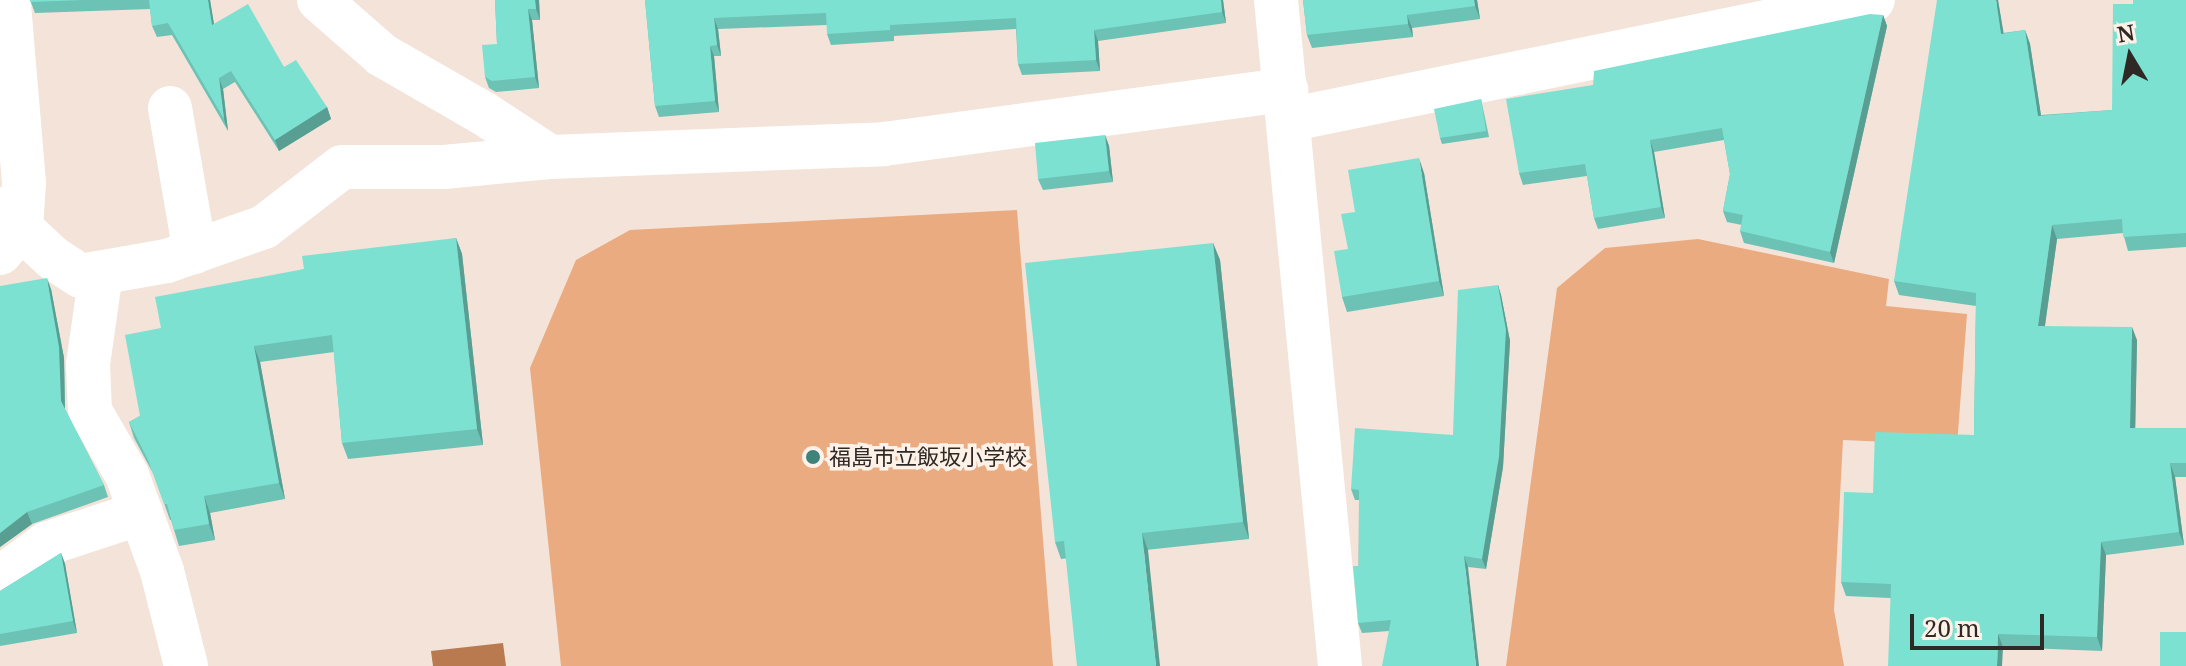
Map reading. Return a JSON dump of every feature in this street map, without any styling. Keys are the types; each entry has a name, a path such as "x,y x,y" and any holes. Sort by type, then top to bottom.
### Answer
{"street":[{"path":"319,0 382,55 550,157"},
{"path":"1276,0 1340,666"},
{"path":"9,6 24,183 7,230 81,276 167,261 264,227 342,167 444,167 550,157 884,144 1287,105 1873,0"},
{"path":"170,108 195,252"},
{"path":"101,273 88,364 90,411 127,475 162,571 186,666"},
{"path":"0,578 6,577 46,544 141,513"}],"shaded area":[{"path":"1017,210 1053,666 561,666 530,368 576,260 630,230"},
{"path":"1698,239 1889,279 1886,306 1967,314 1957,445 1843,440 1834,610 1844,666 1506,666 1557,288 1605,248"},
{"path":"503,643 506,666 433,666 431,651"}],"building":[{"path":"30,0 83,0 31,2"},
{"path":"149,0 208,0 212,25 248,4 284,67 296,60 327,107 275,140 231,71 219,78 224,119 168,23 152,26"},
{"path":"495,0 535,0 536,9 528,9 535,77 492,81 485,77 482,45 497,44"},
{"path":"645,0 1221,0 1222,12 1094,30 1096,60 1018,64 1016,18 890,25 890,30 827,34 826,13 714,18 717,45 710,46 715,101 655,106"},
{"path":"1303,0 1474,0 1475,6 1407,15 1408,24 1307,35"},
{"path":"1937,0 1996,0 2001,34 2025,30 2038,116 2112,110 2113,4 2133,4 2133,0 2186,0 2186,233 2123,237 2122,219 2052,225 2038,326 2132,327 2130,428 2186,428 2186,463 2170,463 2179,532 2101,542 2097,637 1998,634 1997,666 1888,666 1891,584 1841,582 1844,492 1873,493 1875,432 1974,435 1976,293 1894,281"},
{"path":"1870,14 1883,15 1830,252 1740,231 1743,215 1723,211 1730,174 1722,128 1650,140 1661,207 1594,218 1585,164 1519,173 1506,99 1593,85 1594,71"},
{"path":"1481,99 1486,131 1440,138 1434,109"},
{"path":"1105,135 1109,171 1038,179 1035,143"},
{"path":"1419,158 1439,281 1342,297 1334,251 1348,249 1341,214 1355,212 1348,170"},
{"path":"456,238 477,429 342,443 332,335 254,346 279,483 204,496 209,524 174,530 167,504 164,504 148,460 129,422 140,416 125,335 161,328 155,297 304,269 302,256"},
{"path":"1213,243 1243,522 1142,533 1156,666 1077,666 1064,541 1055,542 1025,263"},
{"path":"47,278 59,347 61,401 104,485 27,512 0,533 0,286"},
{"path":"1498,285 1506,330 1499,457 1482,559 1464,556 1476,666 1382,666 1391,620 1358,623 1353,566 1359,566 1359,490 1351,489 1355,428 1453,435 1458,290"},
{"path":"61,553 73,621 0,634 0,591"},
{"path":"2160,632 2186,632 2186,666 2160,666"}],"place":[{"name":"福島市立飯坂小学校","path":"813,457"}]}
